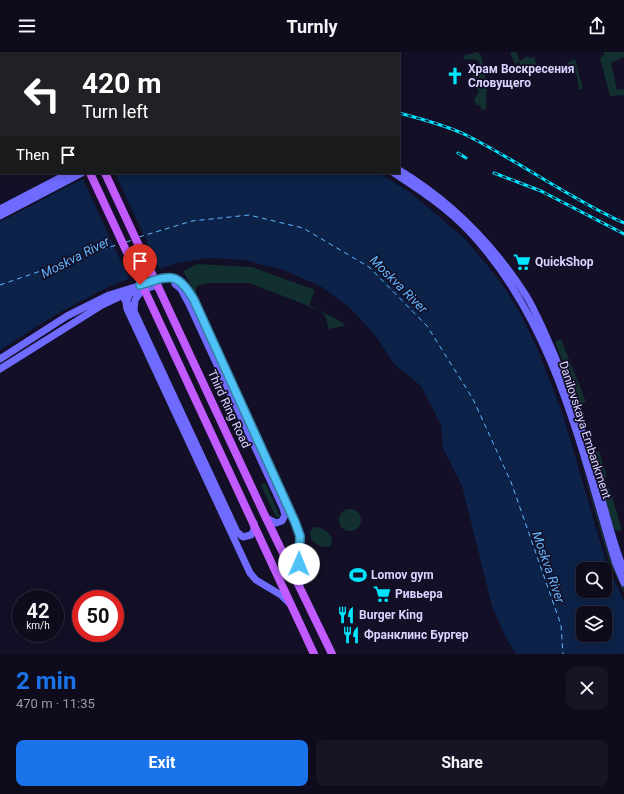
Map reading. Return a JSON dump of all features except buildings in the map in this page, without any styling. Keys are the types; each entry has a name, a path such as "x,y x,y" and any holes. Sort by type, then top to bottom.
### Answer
{"main road":[{"name":"Danilovskaya Embankment","path":"400,171 444,201 477,232 498,257 535,310 556,360 582,431 612,536 624,570"},
{"path":"90,174 314,654"},
{"name":"Third Ring Road","path":"105,174 266,518 332,654"},
{"name":"Danilovskaya Embankment","path":"396,174 416,187 442,207 467,229 497,263 523,303 555,369 577,433 616,564 624,583"},
{"path":"0,209 72,175"},
{"path":"0,216 72,175"},
{"path":"0,359 67,316 109,295 170,277 182,282 194,300 299,532 300,587"},
{"path":"109,295 128,298 142,290 170,282 174,282 181,289 283,508 285,515 282,521 276,523 266,518"},
{"path":"134,287 128,298 131,310 250,573 256,580 281,595 290,604"},
{"path":"131,310 135,300 142,290"},
{"path":"0,369 106,303 119,297"},
{"path":"106,303 118,304 131,310 237,532 243,537 251,535 254,530 254,523"}],"green space":[{"path":"477,52 482,59 487,87 486,109 481,110 481,106 477,105 474,99 479,92 472,76 478,72 480,67 479,61 472,59 465,60 463,56"},
{"path":"510,52 516,52 520,61 528,56 529,58 534,57 536,63 535,66 522,70 519,62 515,64"},
{"path":"604,52 624,52 624,57 611,63 617,90 624,89 624,95 610,96 600,58 604,55"},
{"path":"575,59 583,89 579,90 577,76 567,63"},
{"path":"197,264 252,267 315,290 309,306 249,283 209,283 196,287 196,294 183,271"},
{"path":"310,306 333,317 345,326 328,329 325,316 318,310 309,307"},
{"path":"561,339 586,402 580,404 555,342"},
{"path":"575,442 612,562 609,561"},
{"path":"599,451 607,477 602,479 599,467 594,468 594,465 598,462 595,452"},
{"path":"265,483 280,516 279,517 276,517 261,485"},
{"path":"609,487 622,530 617,531 613,528 602,490"},
{"path":"350,509 358,512 361,520 358,528 350,531 342,528 339,520 342,512"},
{"path":"313,527 322,529 329,534 332,539 331,546 322,547 312,541 310,532"},
{"path":"612,562 624,589 624,593 612,567"}],"water":[{"name":"Moskva River","path":"94,174 381,174 408,191 465,239 493,272 508,293 522,317 537,348 562,412 606,562 576,562 576,598 612,598 612,575 624,601 624,654 516,654 506,638 492,606 462,486 443,448 441,425 421,386 395,365 375,335 351,309 322,287 284,270 244,260 207,258 177,263 117,283 102,290 55,315 0,350 0,222"}],"pier":[{"path":"89,174 115,174 160,270 130,281 82,177"}],"ferry route":[{"path":"139,237 192,221 249,215 303,228 369,267 427,326 473,399 511,482 561,625 563,654"},
{"path":"126,242 133,240"},
{"path":"0,285 119,244"}],"railway":[{"path":"400,113 458,131 624,223"},
{"path":"458,153 466,158"},
{"path":"494,173 541,191 624,234"}],"place":[{"name":"Храм Воскресения Словущего","path":"455,76"},
{"name":"QuickShop","path":"522,262"},
{"name":"Lomov gym","path":"358,575"},
{"name":"Ривьера","path":"382,594"},
{"name":"Burger King","path":"346,615"},
{"name":"Франклинс Бургер","path":"351,635"}],"route":[{"path":"140,285 170,277 182,282 194,300 299,532 299,564"}]}
